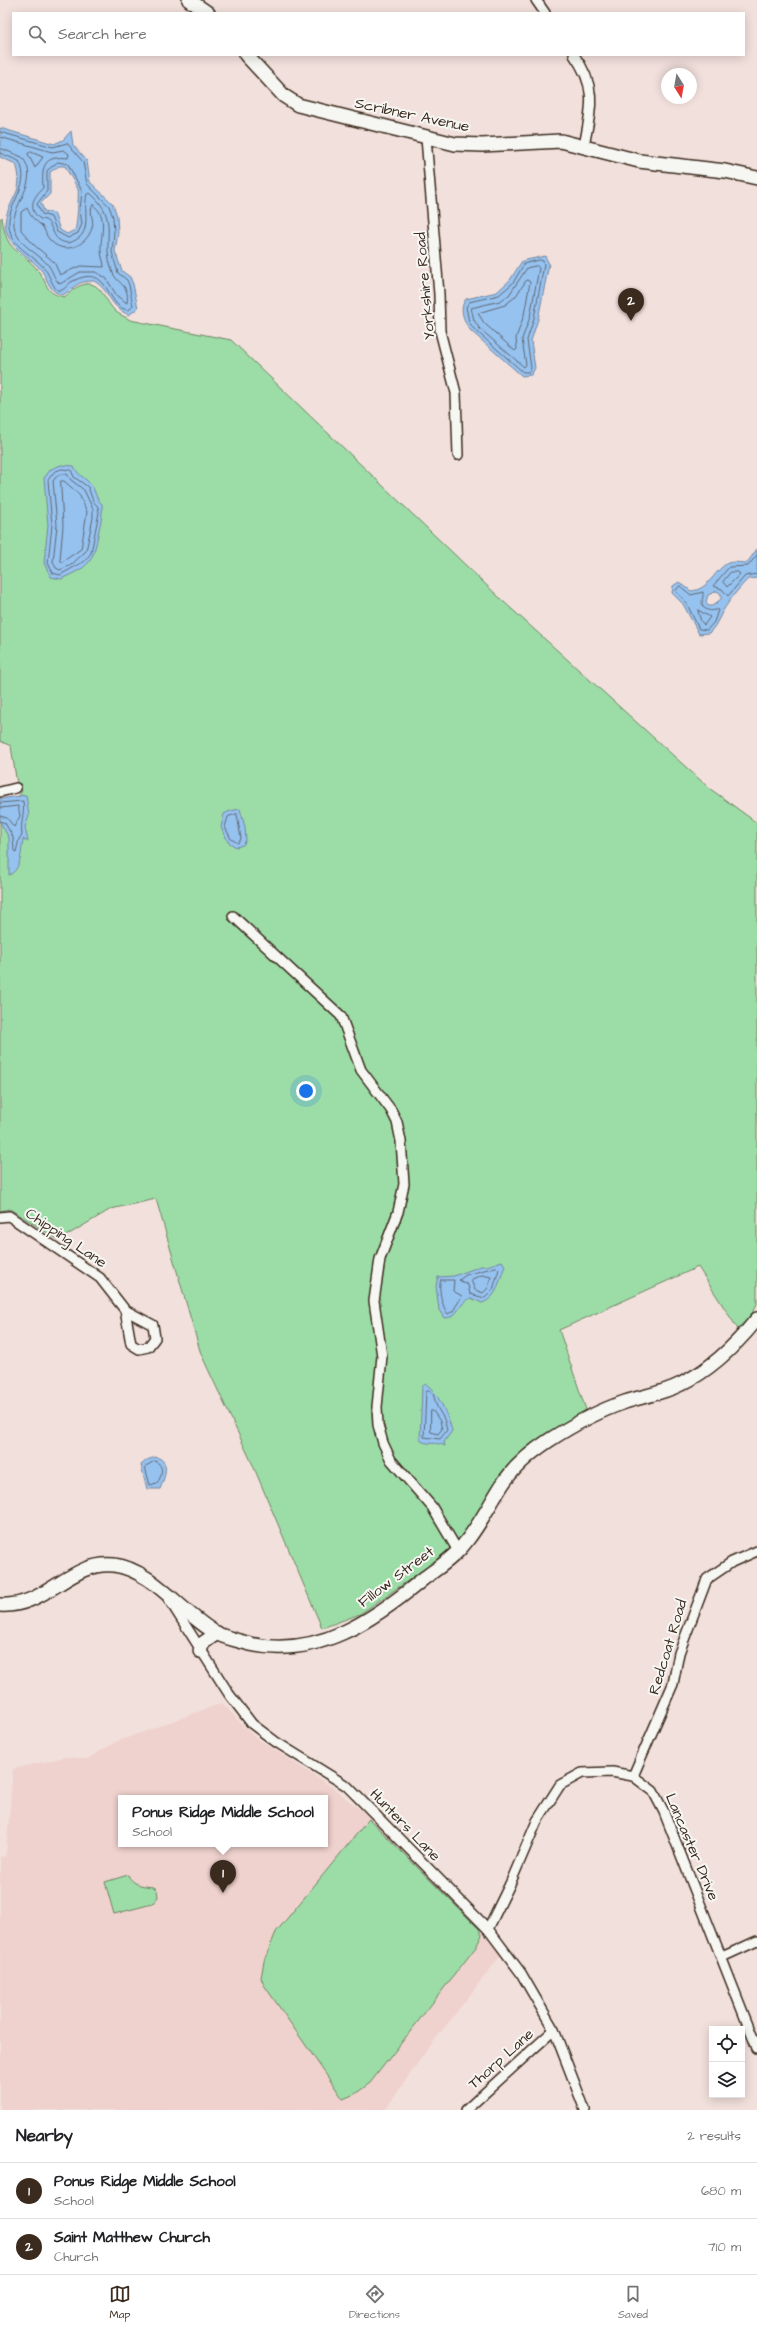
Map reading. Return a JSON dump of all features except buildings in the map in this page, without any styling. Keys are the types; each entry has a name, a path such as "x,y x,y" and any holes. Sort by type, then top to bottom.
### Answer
{"street":[{"path":"189,0 207,12"},
{"path":"536,0 544,12"},
{"name":"Scribner Avenue","path":"247,56 284,96 298,105 426,138 469,145 553,141 584,146 639,161 725,171 757,178"},
{"path":"575,56 588,78 592,93 584,146"},
{"name":"Yorkshire Road","path":"426,138 435,240 440,331 456,393 458,455"},
{"path":"0,792 16,788"},
{"path":"233,916 341,1016 361,1070 391,1110 397,1122 401,1141 404,1184 398,1212 380,1259 374,1301 382,1356 377,1408 378,1425 383,1443 391,1460 432,1507 458,1551"},
{"name":"Chipping Lane","path":"0,1217 9,1216 92,1271 108,1285 125,1310"},
{"name":"Fillow Street","path":"0,1605 13,1605 33,1600 81,1571 105,1565 130,1569 217,1633 249,1644 276,1647 292,1648 326,1641 360,1624 383,1610 458,1551 474,1531 503,1484 526,1458 546,1442 623,1402 680,1385 700,1374 741,1339 757,1319"},
{"name":"Redcoat Road","path":"633,1776 673,1684 679,1653 707,1579 732,1562 757,1551"},
{"name":"Hunters Lane","path":"165,1594 200,1651 229,1694 252,1724 276,1742 351,1790 488,1929 521,1973 554,2030 585,2110"},
{"path":"200,1651 203,1643 217,1633"},
{"name":"Lancaster Drive","path":"488,1929 510,1884 536,1821 560,1785 582,1773 612,1772 633,1776 653,1790 664,1812 757,2048"},
{"path":"722,1956 757,1941"},
{"name":"Thorp Lane","path":"466,2110 554,2030"}],"shaded area":[{"path":"222,1703 253,1736 329,1785 372,1819 467,1915 501,1955 424,2054 385,2110 0,2110 0,1857 6,1856 13,1769 66,1757 87,1759 116,1742"}],"green space":[{"path":"2,217 4,230 11,245 39,272 50,291 53,293 64,297 79,286 88,284 93,285 102,292 116,312 130,320 231,340 505,603 709,788 757,823 757,1304 741,1334 698,1267 559,1330 586,1410 513,1462 464,1536 449,1552 360,1614 322,1628 252,1463 201,1354 156,1199 111,1209 59,1240 10,1209 0,1211 0,800 17,799 22,791 17,784 11,746 0,741 0,219"},
{"path":"369,1819 479,1929 482,1935 476,1947 370,2083 355,2094 343,2099 264,1985 261,1978 264,1961 276,1932"},
{"path":"128,1875 130,1879 136,1883 143,1886 154,1887 157,1890 158,1897 152,1904 114,1914 105,1882"}],"water":[{"path":"0,128 54,144 63,140 71,131 73,145 87,161 90,182 113,204 117,216 118,233 115,251 122,271 130,277 133,284 138,308 129,315 122,311 113,303 104,289 94,281 80,283 63,295 58,294 52,289 38,266 11,242 8,236 5,224 9,207 19,184 18,174 16,164 0,157","holes":["59,166 65,166 78,189 76,228 67,234 60,230 54,213 44,211 41,203 50,194 50,172"]},
{"path":"545,256 549,264 538,319 531,341 535,368 531,375 522,376 471,331 464,320 462,307 466,299 497,292 510,280 522,261"},
{"path":"61,465 74,466 93,487 102,504 102,508 96,545 91,559 78,571 61,579 51,577 44,563 48,525 44,478 51,469"},
{"path":"757,549 757,578 748,579 741,586 732,597 709,633 699,634 683,604 672,593 673,586 679,582 691,591 697,590 703,587 723,566 728,563 747,563","holes":["717,591 721,594 721,599 712,606 708,606 706,602 708,595"]},
{"path":"26,795 29,816 25,827 28,842 23,839 19,864 9,875 9,838 0,822 0,799"},
{"path":"240,809 245,827 246,840 243,845 236,847 228,842 221,827 224,814"},
{"path":"502,1261 505,1266 495,1293 492,1297 482,1303 471,1298 463,1303 453,1316 444,1318 439,1310 436,1286 438,1277 454,1276 481,1266 487,1266"},
{"path":"425,1384 438,1398 452,1431 444,1442 445,1446 426,1443 420,1440 422,1387"},
{"path":"155,1457 164,1462 165,1475 160,1489 147,1489 141,1465 147,1460"}],"place":[{"name":"Saint Matthew Church","path":"631,321"},
{"name":"Ponus Ridge Middle School","path":"223,1893"}]}
